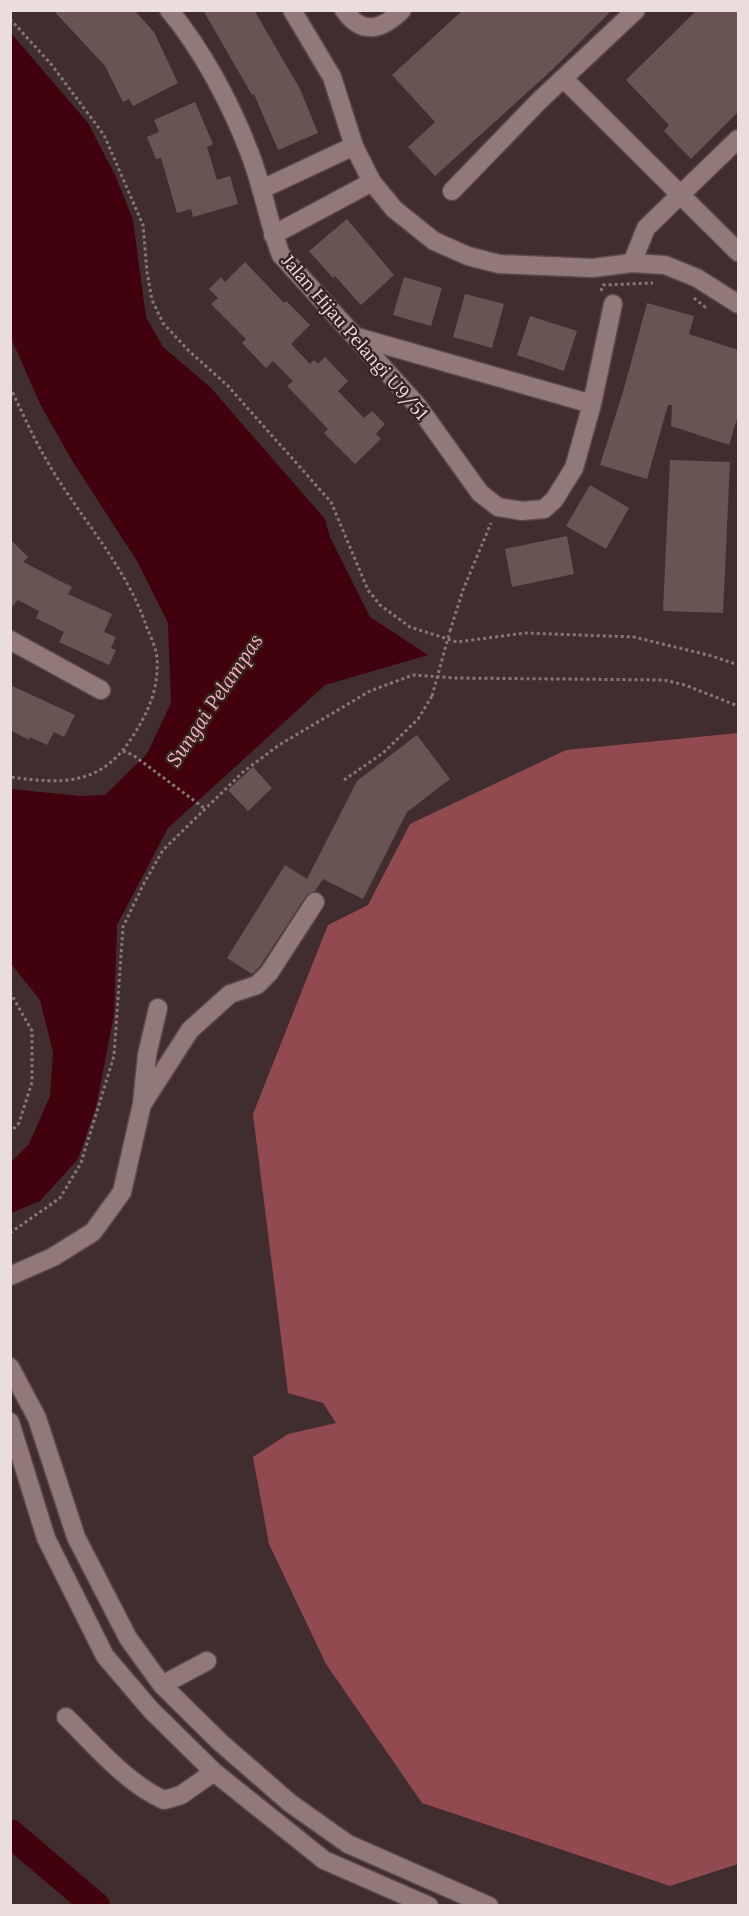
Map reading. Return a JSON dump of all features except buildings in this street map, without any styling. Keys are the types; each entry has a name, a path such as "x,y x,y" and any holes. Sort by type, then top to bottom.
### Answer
{"street":[{"name":"Jalan Hijau Pelangi U9/51","path":"169,10 204,60 230,110 250,154 281,255 417,405 480,493 498,507"},
{"path":"292,10 332,76 354,146 372,182 394,209 434,241 468,256 499,264 593,268 632,263 665,265 697,278 738,304"},
{"path":"344,10 352,22 364,28 390,22 402,10"},
{"path":"452,191 490,154 518,122 636,10"},
{"path":"564,79 738,252"},
{"path":"632,263 646,228 738,140"},
{"path":"262,189 354,146"},
{"path":"273,235 372,182"},
{"path":"498,507 522,511 544,509 554,500 574,468 592,404 613,304"},
{"path":"356,336 592,404"},
{"path":"10,640 101,690"},
{"path":"142,1104 190,1030 230,994 257,985 269,973 315,902"},
{"path":"10,1276 53,1257 93,1232 122,1192 142,1104 147,1055 158,1008"},
{"path":"10,1367 37,1418 75,1537 128,1638 162,1685 221,1743 290,1803 348,1844 489,1905"},
{"path":"10,1422 46,1538 105,1656 152,1710 214,1772 324,1860 429,1905"},
{"path":"162,1685 207,1661"},
{"path":"66,1718 146,1792 164,1800 181,1795 214,1772"}],"path":[{"path":"10,19 51,64 104,135 143,225 152,300 163,323 188,350 227,385 331,502 368,590 380,605 410,627 457,642 525,633 634,637 712,656 738,665"},
{"path":"613,304 598,301 603,285 653,283"},
{"path":"687,291 705,307 714,289"},
{"path":"10,387 46,460 120,568 140,606 157,656 156,689 140,725 123,751 97,773 72,781 10,777"},
{"path":"344,780 383,753 418,720 432,696 463,590 498,507"},
{"path":"10,1233 60,1198 81,1163 114,1056 123,927 143,885 163,850 243,772 279,745 370,691 413,675 455,678 664,680 685,685 738,706"},
{"path":"123,751 133,755 204,808"},
{"path":"10,992 32,1031 32,1082 19,1123 10,1133"}],"shaded area":[{"path":"738,733 738,1864 670,1886 422,1803 326,1664 269,1544 253,1457 288,1434 336,1423 323,1403 288,1393 253,1114 328,925 368,905 410,824 566,750"}],"water":[{"path":"10,32 88,123 116,177 133,220 146,317 163,347 211,388 325,519 330,537 370,617 428,655 325,685 168,828 117,925 114,1015 96,1107 78,1159 40,1201 11,1213 11,1162 29,1144 50,1096 53,1052 40,1000 11,964 11,789 80,796 105,795 147,754 171,703 168,623 137,561 73,462 40,404 11,338"}],"waterway":[{"name":"Sungai Pelampas","path":"10,1833 96,1906"}]}
